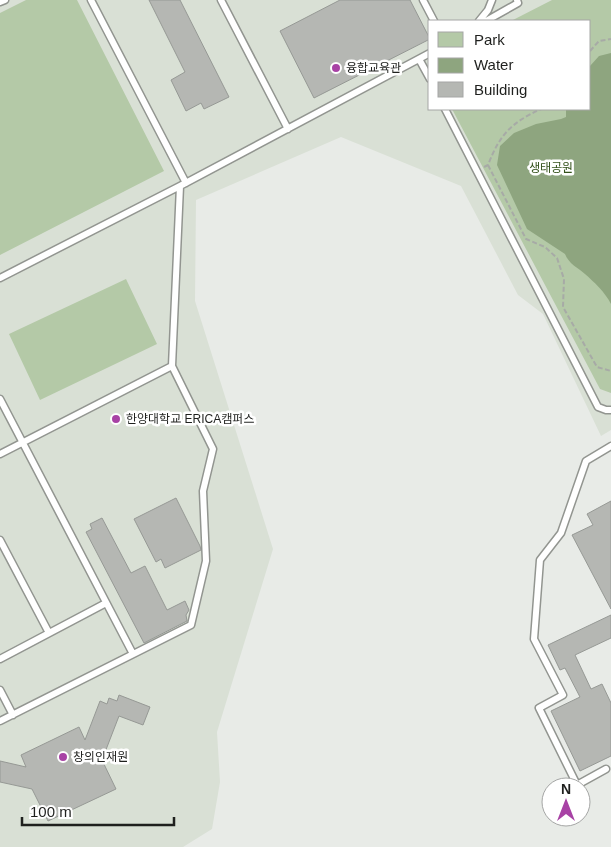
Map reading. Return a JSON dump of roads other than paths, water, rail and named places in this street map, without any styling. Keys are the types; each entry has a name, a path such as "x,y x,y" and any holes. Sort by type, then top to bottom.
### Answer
{"lane":[{"path":"0,2 5,0"},
{"path":"0,721 191,625 206,561 203,491 213,449 172,366 183,185 92,0"},
{"path":"220,0 288,129"},
{"path":"423,0 433,20"},
{"path":"480,20 488,10 492,0"},
{"path":"488,20 520,1"},
{"path":"0,278 183,185 428,54"},
{"path":"419,59 428,75"},
{"path":"446,110 598,406 611,410"},
{"path":"0,454 172,366"},
{"path":"0,399 133,654"},
{"path":"606,769 577,785 539,708 563,695 534,639 540,560 561,533 586,461 611,446"},
{"path":"0,540 3,554 49,633"},
{"path":"0,659 106,603"},
{"path":"0,690 13,715"}],"water":[{"path":"611,53 611,304 606,295 571,263 565,254 527,229 497,165 500,146 514,133 536,124 566,117 566,110 591,110 591,65 599,56"}],"place":[{"name":"융합교육관","path":"336,68"},
{"name":"한양대학교 ERICA캠퍼스","path":"116,419"},
{"name":"창의인재원","path":"63,757"}],"park label":[{"name":"생태공원","path":"551,168"}]}
